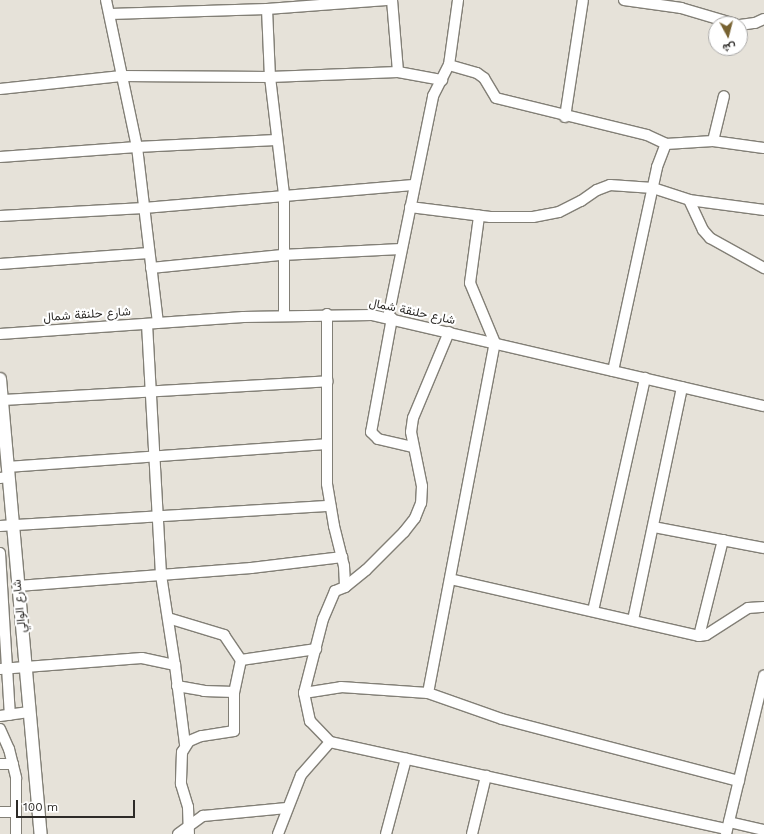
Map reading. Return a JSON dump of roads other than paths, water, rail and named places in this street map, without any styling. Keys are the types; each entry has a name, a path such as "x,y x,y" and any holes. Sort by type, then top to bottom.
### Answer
{"main road":[{"name":"شارع الوالي","path":"0,379 5,474 13,525 18,586 13,668 29,712 41,834"}],"street":[{"path":"106,0 137,146 158,324"},
{"path":"110,14 267,9 387,0"},
{"path":"392,0 398,72"},
{"path":"412,447 378,439 370,432 413,185 433,96 449,65 458,0"},
{"path":"565,117 583,0"},
{"path":"624,0 681,8 708,16"},
{"path":"267,9 270,77 276,140 284,195 282,255 284,316"},
{"path":"748,23 761,22"},
{"path":"449,65 480,76 496,98 565,117 647,135 666,144 713,141 764,148"},
{"path":"0,89 121,76 270,77 398,72 442,80"},
{"path":"713,141 724,96"},
{"path":"0,157 137,146 276,140"},
{"path":"613,371 653,188 656,167 666,144"},
{"path":"0,216 144,208 413,185"},
{"path":"410,207 479,216 533,217 559,212 581,201 597,190 610,185 653,188 690,200 764,210"},
{"path":"690,200 703,230 710,238 764,268"},
{"path":"428,693 496,343 470,283 479,216"},
{"path":"151,268 282,255 401,249"},
{"path":"0,264 149,253"},
{"path":"327,314 326,444 330,506 342,557 345,587"},
{"name":"شارع حلنقة شمال","path":"0,334 327,314 390,318 764,406"},
{"path":"147,324 161,574 185,744 182,752 181,777 188,808 189,831"},
{"path":"449,332 413,418 412,447 422,486 421,503 415,518 366,570 345,587 335,591 323,619 304,693 310,721 330,742 727,828 764,830"},
{"path":"593,611 645,378"},
{"path":"2,400 150,390 327,381"},
{"path":"633,620 654,527 682,387"},
{"path":"5,474 154,458 326,444"},
{"path":"0,526 330,506"},
{"path":"654,527 764,548"},
{"path":"699,636 723,540"},
{"path":"0,553 2,617 13,668 5,715 29,712"},
{"path":"18,586 251,568 342,557"},
{"path":"450,579 699,636 706,635 748,608 764,607"},
{"path":"168,618 224,636 241,660 234,692 234,731 201,736 185,744"},
{"path":"241,660 316,649"},
{"path":"13,668 142,658 175,665"},
{"path":"727,828 762,696 764,676"},
{"path":"177,686 204,691 234,692"},
{"path":"304,693 341,687 428,693 502,719 739,780"},
{"path":"0,729 13,764 16,834"},
{"path":"278,834 301,775 330,742"},
{"path":"386,834 406,759"},
{"path":"0,764 13,764"},
{"path":"472,834 486,776"},
{"path":"178,834 189,831 203,816 287,808"},
{"path":"0,812 16,812"}]}
